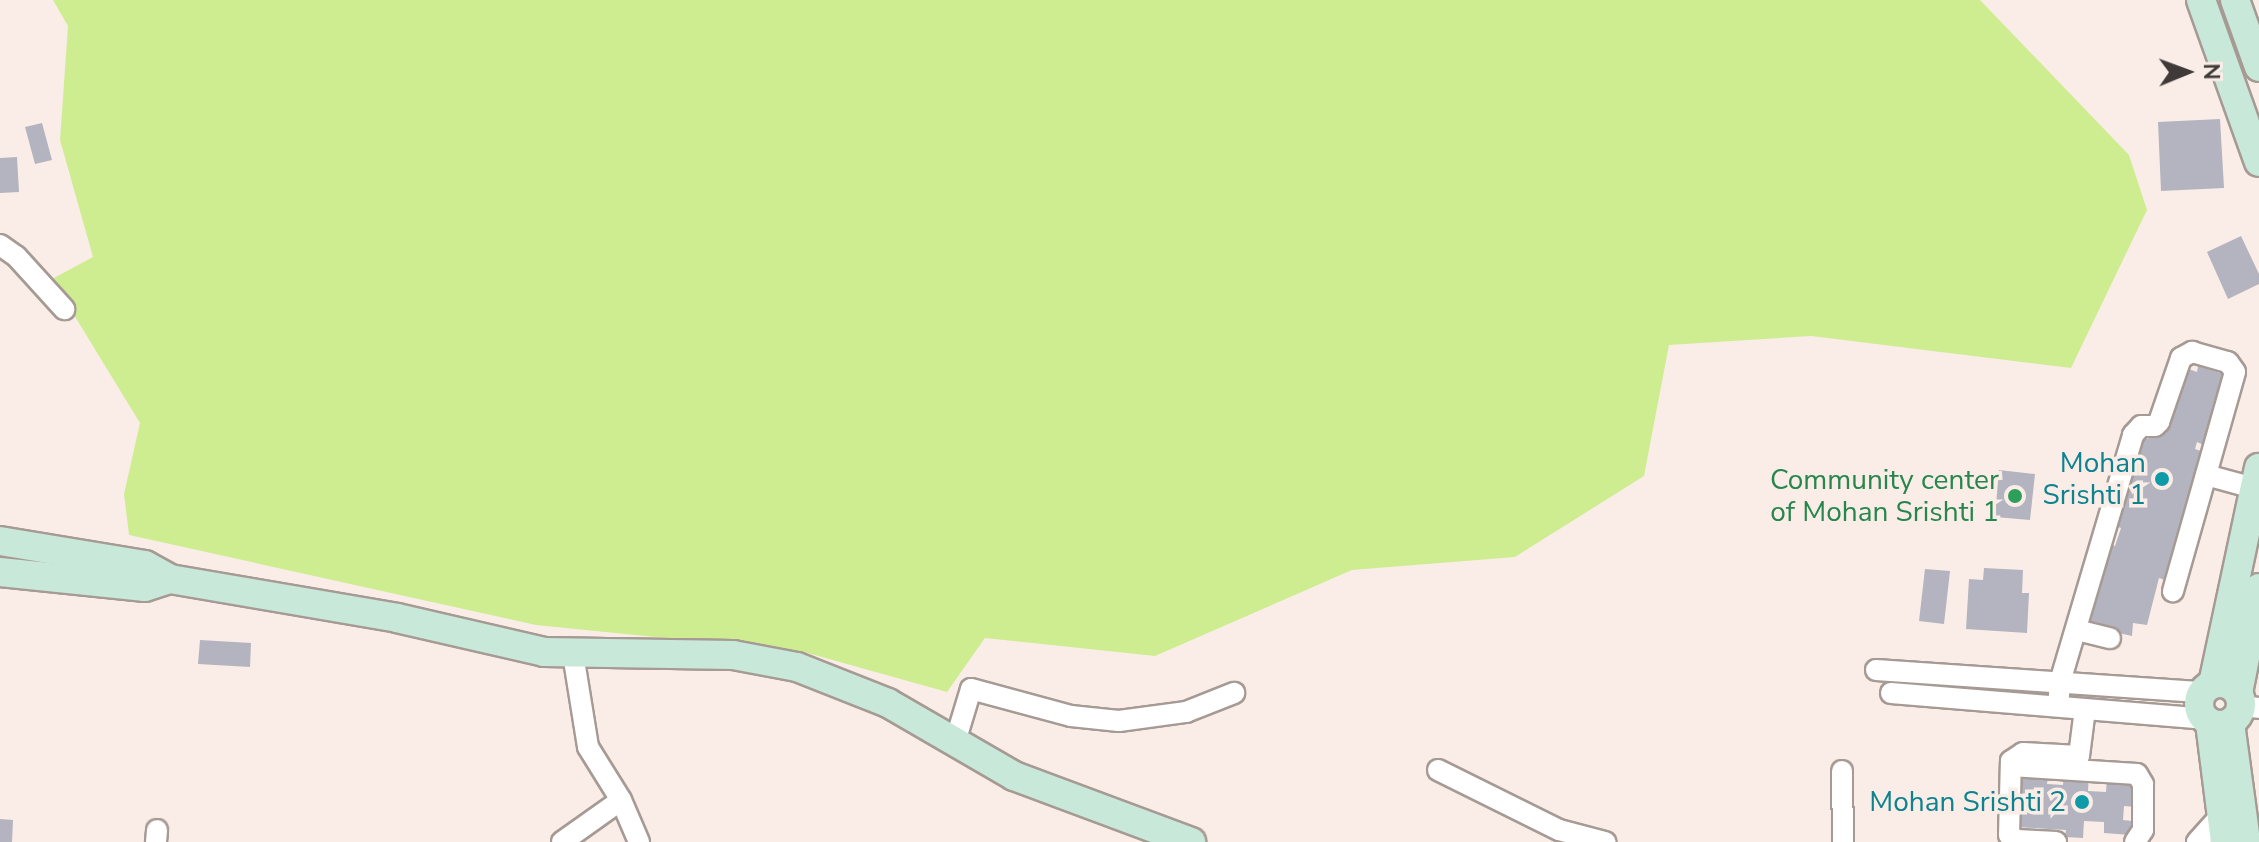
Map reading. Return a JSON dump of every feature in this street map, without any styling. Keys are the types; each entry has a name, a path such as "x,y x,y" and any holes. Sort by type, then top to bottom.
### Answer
{"street":[{"path":"2201,0 2259,162"},
{"path":"2235,0 2259,67"},
{"path":"0,245 16,256 64,309"},
{"path":"2058,706 2060,682 2133,435 2141,426 2155,426 2159,422 2181,358 2192,352 2228,362 2235,372 2173,591"},
{"path":"2206,475 2256,478 2225,706 2229,823 2246,842"},
{"path":"0,541 145,565 170,579 397,618 544,652 733,655 797,667 888,703 1014,776 1191,842"},
{"path":"0,572 145,587 170,579"},
{"path":"2225,706 2251,666 2259,588"},
{"path":"2077,630 2110,638"},
{"path":"573,654 588,747 621,800 639,842"},
{"path":"1876,670 2060,682 2225,706"},
{"path":"955,742 971,689 1071,716 1119,721 1186,712 1234,693"},
{"path":"1891,693 2085,709 2225,706"},
{"path":"2056,842 2017,840 2009,835 2011,766 2018,753 2079,756 2085,709"},
{"path":"2011,766 2137,774 2143,784 2143,830 2135,842"},
{"path":"1438,770 1559,830 1605,842"},
{"path":"1842,771 1843,842"},
{"path":"562,842 621,800"},
{"path":"2197,842 2229,823"}],"green space":[{"path":"53,0 1980,0 2129,155 2147,210 2071,368 1811,336 1669,345 1644,476 1515,557 1352,570 1155,656 985,638 947,692 804,652 536,625 129,535 124,494 140,423 52,279 93,257 60,140 68,26"}],"building":[{"path":"2220,119 2224,188 2161,191 2158,122"},
{"path":"42,123 52,160 35,164 25,127"},
{"path":"17,157 19,192 0,193 0,158"},
{"path":"2241,236 2259,274 2259,284 2228,299 2207,252"},
{"name":"Mohan Srishti 1","path":"2198,366 2229,376 2206,446 2197,442 2195,449 2204,452 2170,582 2159,578 2147,625 2133,623 2132,636 2087,626 2109,544 2115,546 2121,528 2115,526 2139,436 2148,439 2150,433 2162,437 2183,367 2197,372"},
{"name":"Community center of Mohan Srishti 1","path":"1999,470 2035,474 2030,520 1995,517"},
{"path":"1984,568 2023,570 2022,593 2029,593 2027,633 1966,629 1969,579 1983,580"},
{"path":"1925,569 1950,571 1944,624 1919,621"},
{"path":"200,640 251,643 250,667 198,664"},
{"name":"Mohan Srishti 2","path":"2064,772 2089,774 2088,791 2106,792 2107,778 2132,779 2131,786 2137,787 2136,807 2124,806 2123,820 2132,821 2131,835 2104,833 2104,822 2084,821 2083,838 2065,837 2066,830 2015,827 2016,810 2026,811 2027,799 2017,798 2018,774 2048,776 2047,784 2063,785"},
{"path":"0,819 13,820 12,842 0,842"}],"place":[{"name":"Mohan Srishti 1","path":"2162,479"},
{"name":"Community center of Mohan Srishti 1","path":"2015,496"},
{"name":"Mohan Srishti 2","path":"2082,802"}]}
